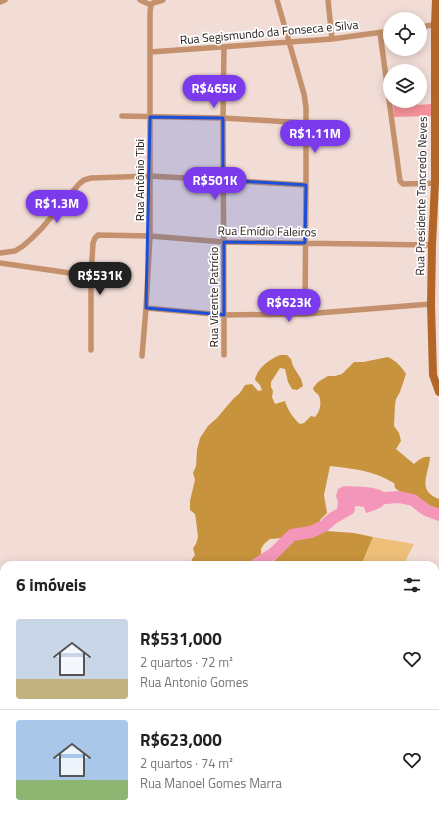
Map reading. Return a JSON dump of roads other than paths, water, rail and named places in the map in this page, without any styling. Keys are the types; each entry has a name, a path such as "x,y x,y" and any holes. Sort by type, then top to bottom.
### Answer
{"main road":[{"name":"Rua Presidente Tancredo Neves","path":"436,0 437,183 432,245 431,304 433,375 439,392"}],"street":[{"path":"0,2 6,0"},
{"path":"140,0 151,5 163,0"},
{"path":"277,0 304,94 306,123 305,314"},
{"path":"328,0 332,39"},
{"name":"Rua Antônio Tibi","path":"142,356 150,236 151,5"},
{"path":"427,26 437,24"},
{"name":"Rua Segismundo da Fonseca e Silva","path":"150,52 332,39 383,32"},
{"path":"380,33 400,181 403,184 437,183"},
{"name":"Rua Vicente Patrício","path":"224,47 224,355"},
{"path":"122,116 223,118 306,123"},
{"path":"0,253 15,250 28,242 42,228 79,184 84,180 91,178 110,176 150,176 306,185"},
{"name":"Rua Emídio Faleiros","path":"91,276 94,240 96,236 102,234 224,242 432,245"},
{"path":"0,263 91,276 91,350"},
{"path":"146,308 224,315 305,314 431,304"}],"waterway":[{"path":"371,499 399,497 413,500 426,510 439,515"},
{"path":"261,561 274,553 292,535 311,532 324,526 333,518 349,509"}]}
